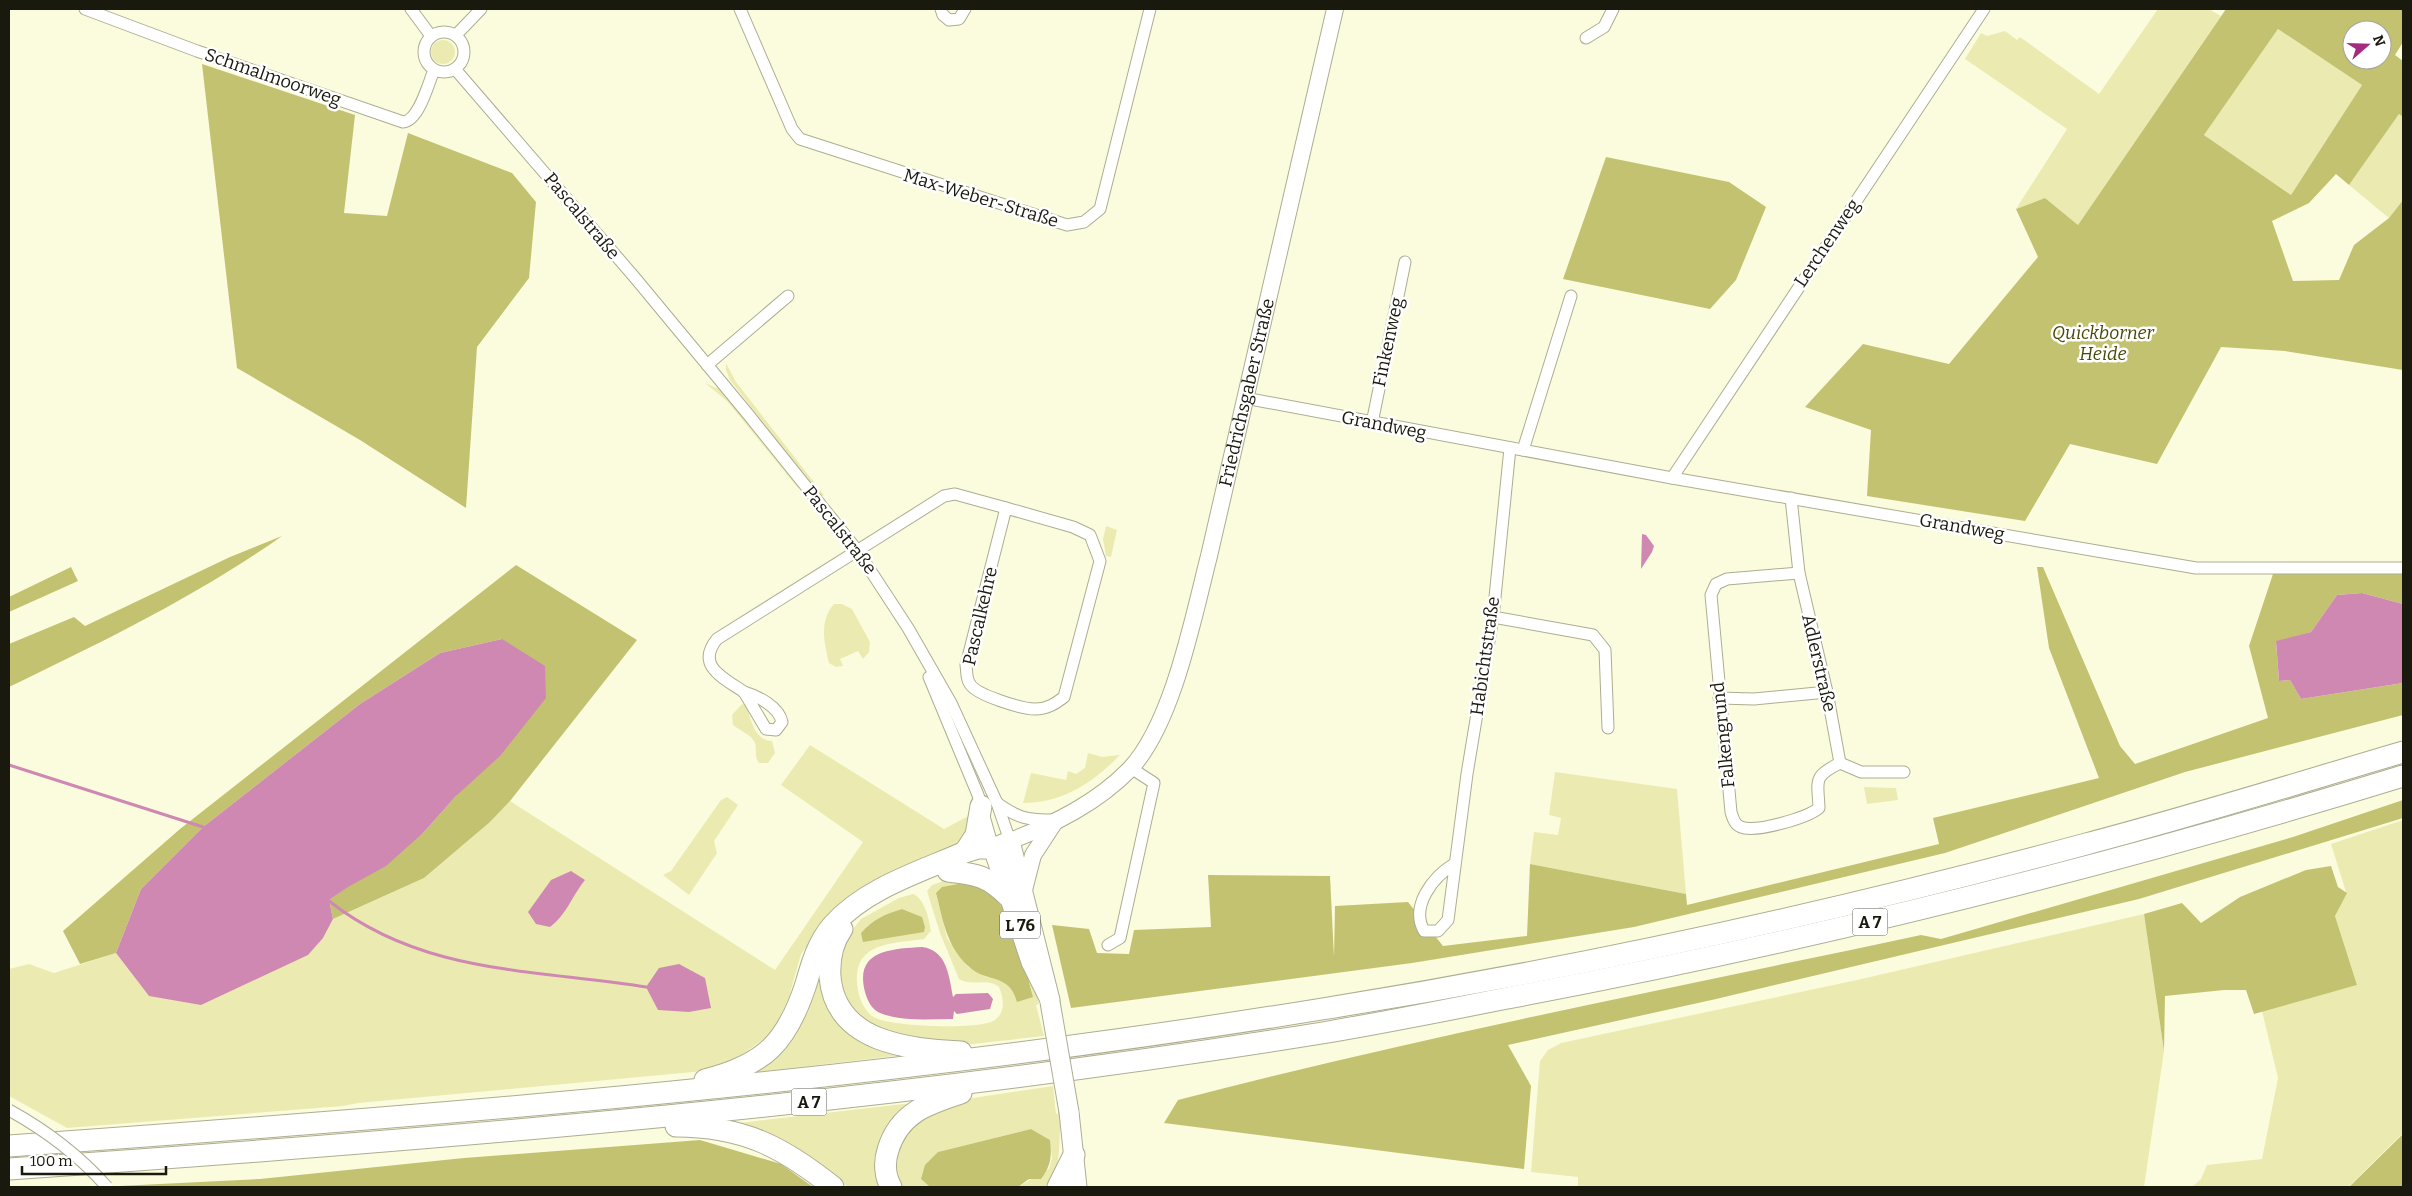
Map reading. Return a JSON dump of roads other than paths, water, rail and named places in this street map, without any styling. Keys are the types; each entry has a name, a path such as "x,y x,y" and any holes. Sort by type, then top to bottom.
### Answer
{"highway":[{"name":"A 7","path":"9,1146 308,1125 641,1096 1011,1055 1323,1009 1653,947 1901,892 2087,844 2403,752"},
{"name":"A 7","path":"9,1169 419,1139 616,1122 1001,1079 1327,1032 1635,974 1788,941 2060,875 2403,776"},
{"path":"965,852 976,834 989,804"},
{"path":"1002,845 977,859 875,902 863,909 845,926 834,945 830,959 833,994 845,1016 868,1035 907,1046 949,1052 1011,1055"},
{"path":"641,1096 729,1073 748,1065 767,1053 778,1042 793,1018 818,949 827,933 841,916 886,887 965,852 978,848 1002,845"},
{"path":"948,871 984,877 1016,893"},
{"path":"891,1187 886,1170 886,1156 898,1126 923,1107 1001,1079"},
{"path":"616,1122 636,1126 703,1128 760,1140 799,1160 833,1187"},
{"path":"1058,1187 1074,1155"}],"main road":[{"name":"Friedrichsgaber Straße","path":"1002,845 1057,820 1094,800 1131,768 1144,751 1163,716 1186,642 1245,398 1335,9"},
{"name":"Friedrichsgaber Straße","path":"1016,893 1033,855 1057,820"},
{"name":"L 76","path":"1002,845 1016,893 1014,907 1031,962 1050,1001 1069,1112 1077,1187"}],"street":[{"name":"Schmalmoorweg","path":"85,9 197,51 403,122 408,121 416,113 434,70"},
{"path":"411,9 431,36"},
{"path":"456,36 481,9"},
{"name":"Max-Weber-Straße","path":"740,9 792,129 800,139 1067,225 1084,222 1100,209 1150,9"},
{"path":"941,9 943,15 949,20 959,19 965,9"},
{"path":"1586,38 1604,27 1613,9"},
{"name":"Lerchenweg","path":"1672,478 1984,9"},
{"path":"445,31 456,36 463,45 463,60 455,69 444,72 434,70 428,65 423,54 426,42 431,36 445,31"},
{"name":"Pascalstraße","path":"455,69 707,365 857,550 880,583 924,656 928,676 989,804 1002,845"},
{"name":"Finkenweg","path":"1372,423 1405,262"},
{"path":"707,365 788,296"},
{"path":"1523,450 1571,296"},
{"name":"Grandweg","path":"1245,398 1672,478 2196,568 2403,568"},
{"name":"Habichtstraße","path":"1454,864 1442,871 1429,886 1419,922 1424,931 1438,931 1448,920 1454,864 1493,617 1510,448"},
{"path":"744,692 715,673 709,659 710,648 717,639 944,496 955,494 1006,508"},
{"name":"Adlerstraße","path":"1791,498 1798,573 1827,692 1840,763"},
{"name":"Pascalkehre","path":"1006,508 1073,526 1090,535 1100,561 1064,697 1052,706 1034,709 981,694 970,686 967,679 966,665 1006,508"},
{"name":"Falkengrund","path":"1798,573 1726,579 1716,584 1711,595 1719,698 1731,812 1735,823 1742,828 1755,829 1811,815 1819,808 1818,780 1823,771 1840,763"},
{"path":"1493,617 1593,635 1605,650 1608,728"},
{"path":"1719,698 1754,699 1827,692"},
{"path":"1840,763 1860,772 1904,772"},
{"path":"1108,944 1120,938 1154,783 1131,768"},
{"name":"Pascalstraße","path":"989,804 1002,845"},
{"name":"Friedrichsgaber Straße","path":"989,804 1030,820 1057,820"},
{"path":"9,1110 58,1140 90,1168 107,1187"}],"waterway":[{"path":"9,765 203,827"},
{"path":"329,901 365,925 402,943 441,956 481,965 646,987"}],"park label":[{"name":"Quickborner Heide","path":"2103,343"}]}
